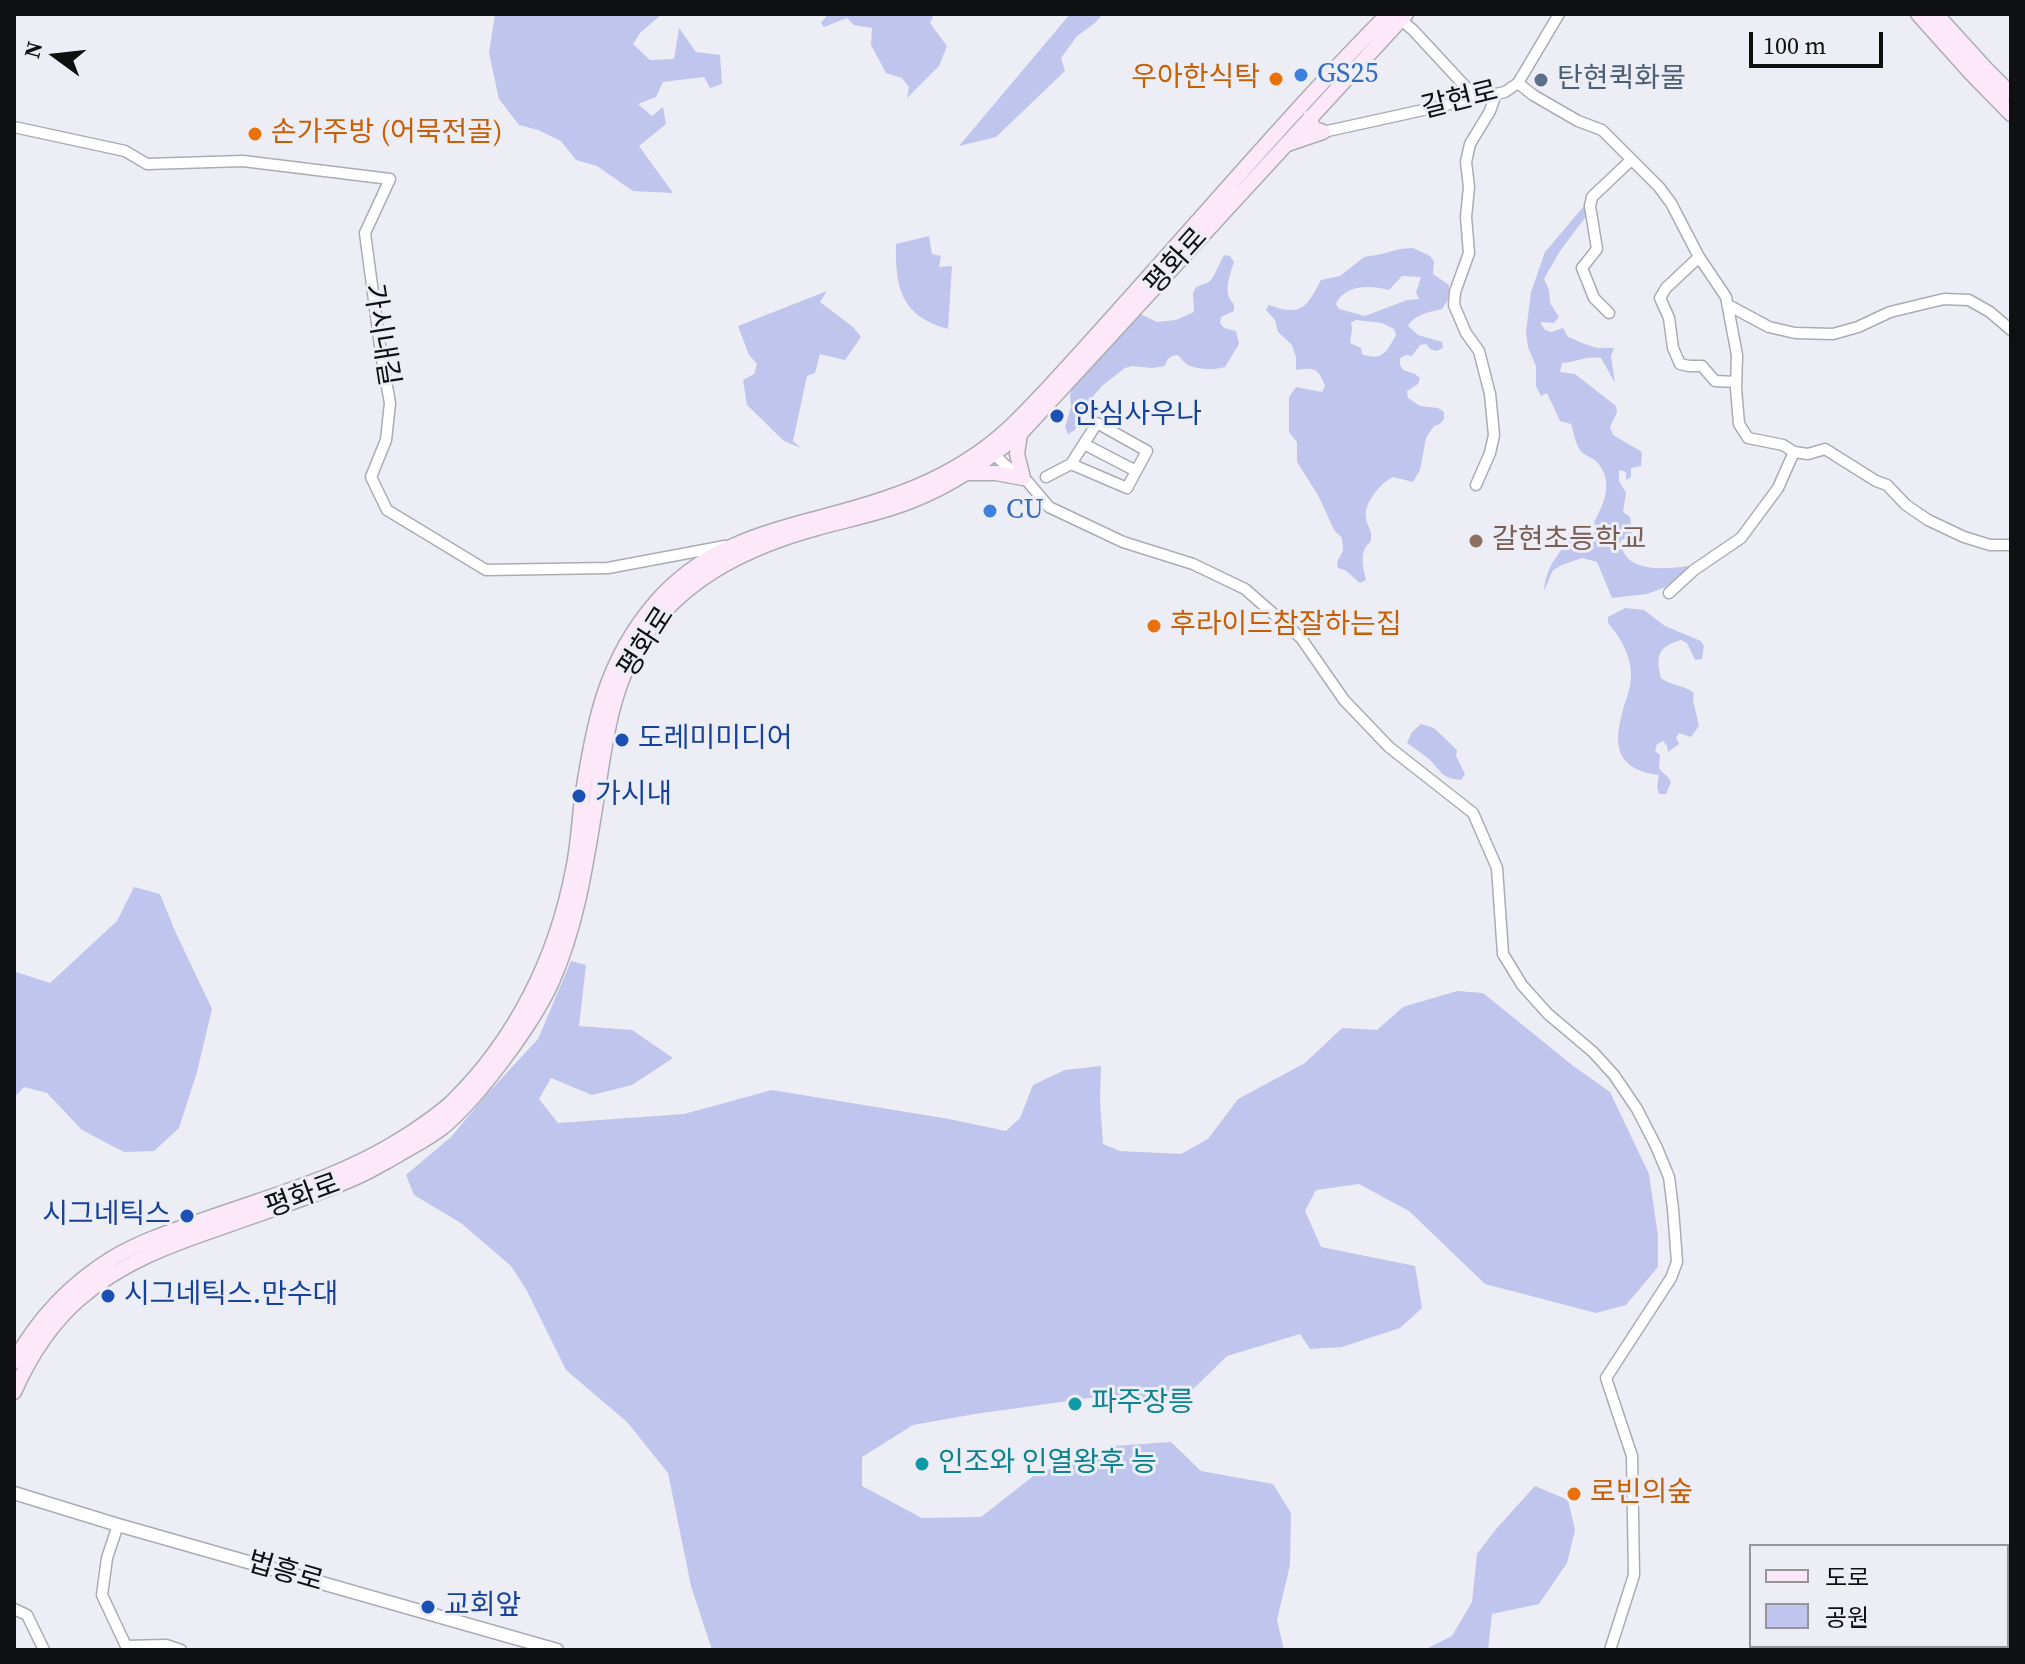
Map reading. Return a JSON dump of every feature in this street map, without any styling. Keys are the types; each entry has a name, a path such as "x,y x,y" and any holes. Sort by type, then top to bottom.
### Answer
{"main road":[{"path":"1918,14 2011,114"},
{"path":"1936,14 2011,94"},
{"name":"평화로","path":"14,1362 60,1299 113,1258 142,1242 297,1188 374,1156 431,1120 452,1102 501,1044 522,1012 554,944 574,866 593,732 606,685 622,651 657,601 678,579 731,545 891,497 1020,434 1310,117 1397,16"},
{"name":"평화로","path":"14,1392 35,1352 54,1325 77,1301 111,1275 163,1247 362,1175 447,1124 483,1087 526,1029 552,982 581,892 615,697 647,632 676,599 717,568 755,548 912,501 968,473 1140,287 1211,204 1397,16"},
{"path":"1310,117 1313,128 1323,132"},
{"path":"1284,145 1323,132"},
{"path":"968,473 996,473 1023,478 1017,454 1020,434"}],"street":[{"name":"갈현로","path":"1323,132 1505,92 1518,83 1559,14"},
{"path":"1397,16 1476,98"},
{"path":"1518,83 1578,121 1602,130 1671,203 1699,257 1726,297 1737,355 1739,424 1748,438 1783,445 1794,452 1808,454 1825,449 1887,485 1906,505 1928,520 1990,545 2011,545"},
{"path":"1476,485 1494,435 1490,394 1479,351 1466,333 1454,305 1455,292 1469,253 1466,162 1470,144 1490,111 1496,94"},
{"name":"가시내길","path":"14,127 125,151 147,164 243,161 390,179 365,233 390,403 386,440 371,477 387,510 486,570 608,568 731,545"},
{"path":"1609,313 1594,298 1582,268 1597,249 1590,206 1592,197 1630,161"},
{"path":"1699,257 1666,288 1660,298 1669,318 1673,348 1680,364 1702,366 1715,381 1736,382"},
{"path":"1728,305 1769,327 1795,333 1833,334 1858,327 1890,312 1944,299 1969,300 1990,312 2011,330"},
{"path":"1046,477 1071,464 1097,423 1147,451 1127,488 1071,464"},
{"path":"1084,444 1136,471"},
{"path":"990,450 1023,478 1049,507 1123,542 1193,564 1245,589 1301,638 1344,700 1389,747 1473,813 1497,868 1503,954 1522,985 1548,1014 1593,1052 1614,1075 1637,1109 1669,1177 1677,1262 1671,1278 1606,1378 1632,1456 1634,1560 1634,1575 1610,1650"},
{"path":"1669,593 1694,570 1741,538 1778,488 1794,452"},
{"name":"법흥로","path":"14,1493 557,1650"},
{"path":"118,1525 107,1558 102,1595 126,1646 166,1645 181,1650"},
{"path":"14,1609 27,1615 44,1650"}],"green space":[{"path":"495,14 662,14 640,33 633,44 650,60 674,59 679,28 696,52 720,55 722,84 710,88 704,77 663,82 656,97 638,104 652,116 663,107 666,124 639,146 673,193 633,191 597,166 576,160 561,141 519,125 499,99 489,53"},
{"path":"828,14 934,14 930,23 947,46 939,66 907,98 909,87 902,78 886,73 871,45 872,28 854,25 847,18 824,27 821,23"},
{"path":"1070,14 1103,14 1077,36 1061,58 1065,71 996,137 959,146"},
{"path":"1584,206 1587,212 1584,219 1544,279 1550,303 1559,317 1554,323 1540,322 1545,330 1551,332 1563,328 1568,337 1587,345 1614,348 1611,356 1615,383 1601,358 1562,363 1560,372 1575,374 1616,406 1617,412 1610,427 1613,435 1642,452 1641,466 1631,468 1631,477 1626,480 1626,472 1619,470 1619,481 1626,493 1623,512 1630,517 1632,536 1621,540 1624,552 1630,560 1650,568 1697,565 1666,587 1647,594 1612,598 1597,562 1582,558 1553,570 1544,591 1550,568 1572,537 1587,541 1596,531 1594,522 1606,491 1602,468 1580,450 1571,424 1560,421 1547,393 1541,396 1536,386 1536,366 1526,332 1531,292 1545,252"},
{"path":"929,236 932,254 941,256 939,267 952,266 948,329 932,323 911,308 904,298 897,274 896,244"},
{"path":"1413,248 1430,256 1434,261 1433,274 1449,285 1449,298 1442,309 1419,316 1408,326 1418,335 1442,342 1443,348 1437,351 1426,344 1420,345 1412,356 1400,358 1403,370 1420,378 1418,384 1407,391 1408,398 1420,406 1438,408 1444,412 1444,419 1434,426 1426,438 1420,470 1413,482 1393,477 1378,489 1370,501 1366,513 1371,540 1363,556 1366,580 1360,583 1338,568 1337,562 1343,551 1342,538 1334,530 1318,495 1297,462 1297,442 1289,432 1289,397 1296,387 1322,392 1325,386 1315,370 1296,370 1292,345 1278,332 1275,320 1266,310 1269,305 1289,310 1302,308 1321,280 1340,276 1364,257","holes":["1402,276 1421,277 1416,293 1419,299 1407,300 1365,316 1339,309 1336,304 1352,289 1374,287 1389,290","1356,320 1382,323 1394,329 1396,335 1384,354 1375,357 1362,354 1361,348 1350,343 1351,323"]},
{"path":"1224,255 1230,256 1234,262 1228,295 1234,304 1234,311 1221,317 1220,323 1224,328 1236,331 1239,344 1225,367 1197,368 1178,355 1169,358 1165,366 1125,368 1089,401 1075,430 1068,434 1065,427 1072,389 1138,313 1157,322 1176,320 1194,312 1193,293 1196,287 1209,282"},
{"path":"827,291 820,302 853,327 861,337 845,360 820,354 815,373 807,376 793,441 801,448 784,441 747,405 743,380 754,374 757,364 749,355 738,326"},
{"path":"1625,608 1644,610 1665,626 1701,641 1704,646 1702,659 1695,660 1687,643 1681,640 1660,653 1661,678 1694,693 1699,726 1691,737 1679,733 1676,738 1679,744 1668,752 1663,741 1657,744 1655,751 1660,755 1659,768 1671,782 1666,794 1659,794 1659,775 1635,768 1622,756 1619,748 1619,727 1630,688 1631,670 1625,648 1608,623 1608,617"},
{"path":"1421,724 1434,728 1457,750 1456,756 1465,774 1461,780 1446,776 1407,743 1412,732"},
{"path":"134,887 160,894 212,1009 179,1128 154,1151 124,1152 82,1130 47,1093 24,1087 14,1098 14,967 16,972 50,983 117,921"},
{"path":"571,961 586,965 579,1026 632,1030 673,1058 632,1085 592,1095 551,1078 539,1099 558,1123 684,1114 772,1090 1006,1131 1020,1118 1033,1085 1065,1070 1101,1066 1103,1144 1120,1151 1181,1154 1208,1139 1238,1099 1305,1063 1342,1028 1377,1030 1403,1007 1457,991 1483,993 1610,1092 1649,1174 1658,1236 1658,1267 1626,1305 1596,1313 1485,1284 1409,1211 1359,1184 1316,1190 1305,1211 1321,1247 1415,1266 1422,1308 1400,1328 1342,1347 1310,1349 1300,1334 1227,1356 1178,1404 1135,1406 1097,1397 975,1414 913,1425 862,1457 862,1486 922,1518 981,1517 1036,1474 1113,1446 1171,1442 1201,1471 1273,1484 1291,1513 1290,1565 1277,1620 1284,1650 712,1650 691,1586 668,1473 627,1422 566,1370 526,1289 511,1266 461,1223 414,1195 406,1175 451,1137 538,1039"},
{"path":"1535,1486 1568,1500 1575,1530 1567,1563 1539,1604 1492,1614 1488,1650 1424,1650 1452,1636 1472,1602 1477,1554"}],"place":[{"name":"GS25","path":"1301,75"},
{"name":"우아한식탁","path":"1276,79"},
{"name":"탄현퀵화물","path":"1541,80"},
{"name":"손가주방 (어묵전골)","path":"255,134"},
{"name":"안심사우나","path":"1057,416"},
{"name":"CU","path":"990,511"},
{"name":"갈현초등학교","path":"1476,541"},
{"name":"후라이드참잘하는집","path":"1154,626"},
{"name":"도레미미디어","path":"622,740"},
{"name":"가시내","path":"579,796"},
{"name":"시그네틱스","path":"187,1216"},
{"name":"시그네틱스.만수대","path":"108,1296"},
{"name":"파주장릉","path":"1075,1404"},
{"name":"인조와 인열왕후 능","path":"922,1464"},
{"name":"로빈의숲","path":"1574,1494"},
{"name":"교회앞","path":"428,1607"}]}
